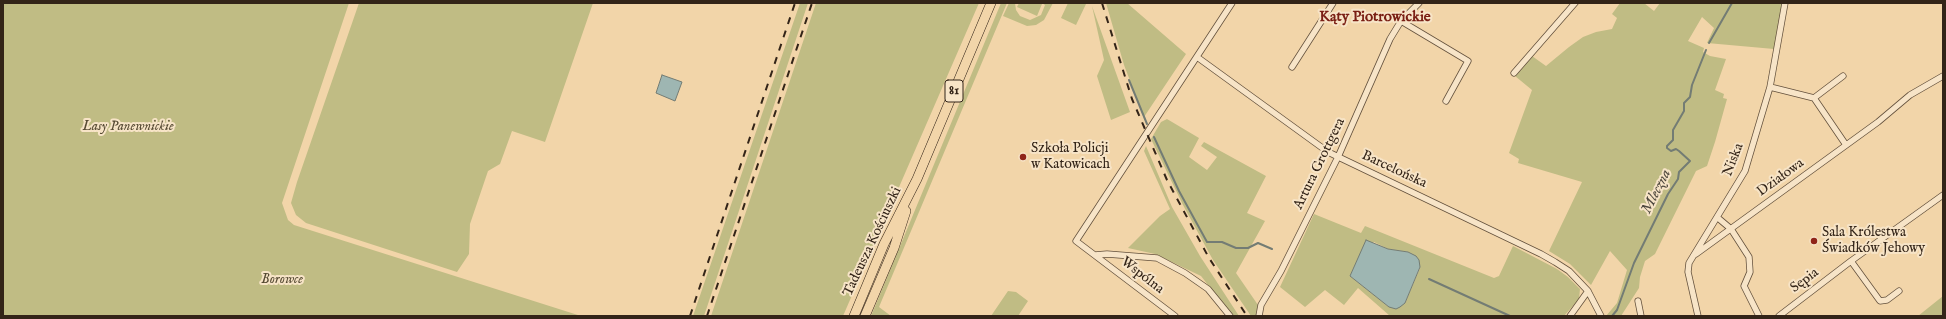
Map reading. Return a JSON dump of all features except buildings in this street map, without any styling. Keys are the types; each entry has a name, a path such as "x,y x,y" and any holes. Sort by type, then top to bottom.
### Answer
{"main road":[{"name":"Tadeusza Kościuszki","path":"854,316 884,244 917,179 991,3"},
{"name":"Tadeusza Kościuszki","path":"865,316 894,248 917,179"}],"street":[{"path":"1197,57 1232,3"},
{"path":"1292,68 1333,3"},
{"name":"Artura Grottgera","path":"1259,316 1261,306 1281,271 1338,157 1390,39 1401,21 1419,3"},
{"path":"1514,73 1575,3"},
{"name":"Niska","path":"1698,316 1688,272 1689,263 1718,218 1745,171 1770,87 1785,3"},
{"path":"1401,21 1468,61 1446,101"},
{"name":"Barcelońska","path":"1197,57 1296,130 1338,157 1541,254 1569,271 1588,291 1601,316"},
{"name":"Wspólna","path":"1175,316 1076,241 1197,57"},
{"path":"1814,98 1843,76"},
{"name":"Działowa","path":"1693,257 1846,146 1910,95 1943,76"},
{"path":"1770,87 1814,98 1846,146"},
{"name":"Sępia","path":"1779,316 1851,261 1943,195"},
{"path":"1718,218 1730,229 1749,257 1750,272 1744,286 1759,316"},
{"name":"Wspólna","path":"1095,255 1107,254 1157,258 1185,273 1208,289 1230,316"},
{"path":"1851,261 1880,301 1887,300 1899,291"},
{"path":"1570,316 1588,291"},
{"path":"1638,302 1641,316"}],"green space":[{"name":"Lasy Panewnickie","path":"3,3 349,3 282,203 288,220 294,225 581,316 3,316"},
{"path":"359,3 593,3 545,142 512,131 500,164 488,171 470,224 469,254 457,272 306,223 296,215 291,203"},
{"path":"800,3 808,3 704,316 693,316"},
{"path":"816,3 979,3 843,316 711,316"},
{"path":"1001,3 1007,3 879,307 891,316 871,316"},
{"path":"1009,3 1015,3 1016,10 1020,16 1030,20 1041,15 1045,5 1042,3 1053,3 1044,20 1036,25 1027,26 1003,16"},
{"path":"1019,3 1042,4 1037,16 1017,7"},
{"path":"1068,3 1086,4 1076,25 1061,18"},
{"path":"1106,3 1127,3 1186,54 1144,117 1124,65"},
{"path":"1620,3 1644,3 1654,11 1660,3 1783,3 1774,49 1707,43 1714,28 1702,17 1688,41 1704,48 1703,52 1710,56 1726,59 1715,90 1724,94 1723,98 1727,99 1715,142 1707,166 1696,171 1655,254 1645,261 1640,277 1639,288 1621,316 1606,316 1617,303 1627,270 1610,251 1591,285 1570,264 1549,251 1582,182 1518,163 1519,159 1509,153 1532,90 1515,76 1532,56 1546,66 1583,37 1596,32 1612,29 1617,18 1612,14"},
{"path":"1092,6 1130,112 1111,120 1097,76 1104,60"},
{"path":"1167,119 1199,138 1189,157 1207,170 1217,157 1201,146 1204,142 1266,176 1247,213 1265,221 1236,273 1258,305 1256,313 1257,316 1251,316 1213,260 1183,205 1151,139 1161,122"},
{"path":"1146,146 1172,207 1200,256 1239,316 1232,316 1201,276 1155,254 1128,248 1160,216 1170,209 1144,151"},
{"path":"1314,214 1361,233 1365,226 1494,278 1499,276 1513,246 1557,269 1580,289 1579,299 1564,316 1390,316 1358,288 1344,305 1325,290 1305,307 1280,287","holes":["1374,242 1388,249 1408,252 1420,268 1405,303 1389,307 1350,276 1363,250"]},
{"path":"1008,291 1016,292 1028,301 1018,316 991,316"},
{"path":"1943,296 1943,316 1918,316"}],"water":[{"path":"662,75 682,82 675,101 656,93"},
{"path":"1366,240 1388,249 1408,252 1416,256 1419,260 1420,267 1405,303 1396,309 1389,307 1350,276"}],"waterway":[{"name":"Mleczna","path":"1709,43 1732,3"},
{"name":"Mleczna","path":"1612,316 1617,310 1634,263 1668,194 1678,179 1679,172 1690,161 1676,149 1671,151 1667,148 1667,146 1673,140 1673,130 1684,111 1684,103 1690,97 1692,85 1706,50"},
{"path":"1129,80 1147,124"},
{"path":"1154,137 1179,191 1207,242 1222,242 1236,248 1248,248 1258,243 1272,249"},
{"path":"1429,279 1510,316"}],"railway":[{"path":"690,316 795,3"},
{"path":"707,316 812,3"},
{"path":"1102,3 1132,99 1167,180 1209,258 1247,316"}],"place":[{"name":"Szkoła Policji w Katowicach","path":"1023,157"},
{"name":"Sala Królestwa Świadków Jehowy","path":"1814,241"}],"district":[{"name":"Kąty Piotrowickie","path":"1375,18"}],"park label":[{"name":"Borowce","path":"282,280"}]}
